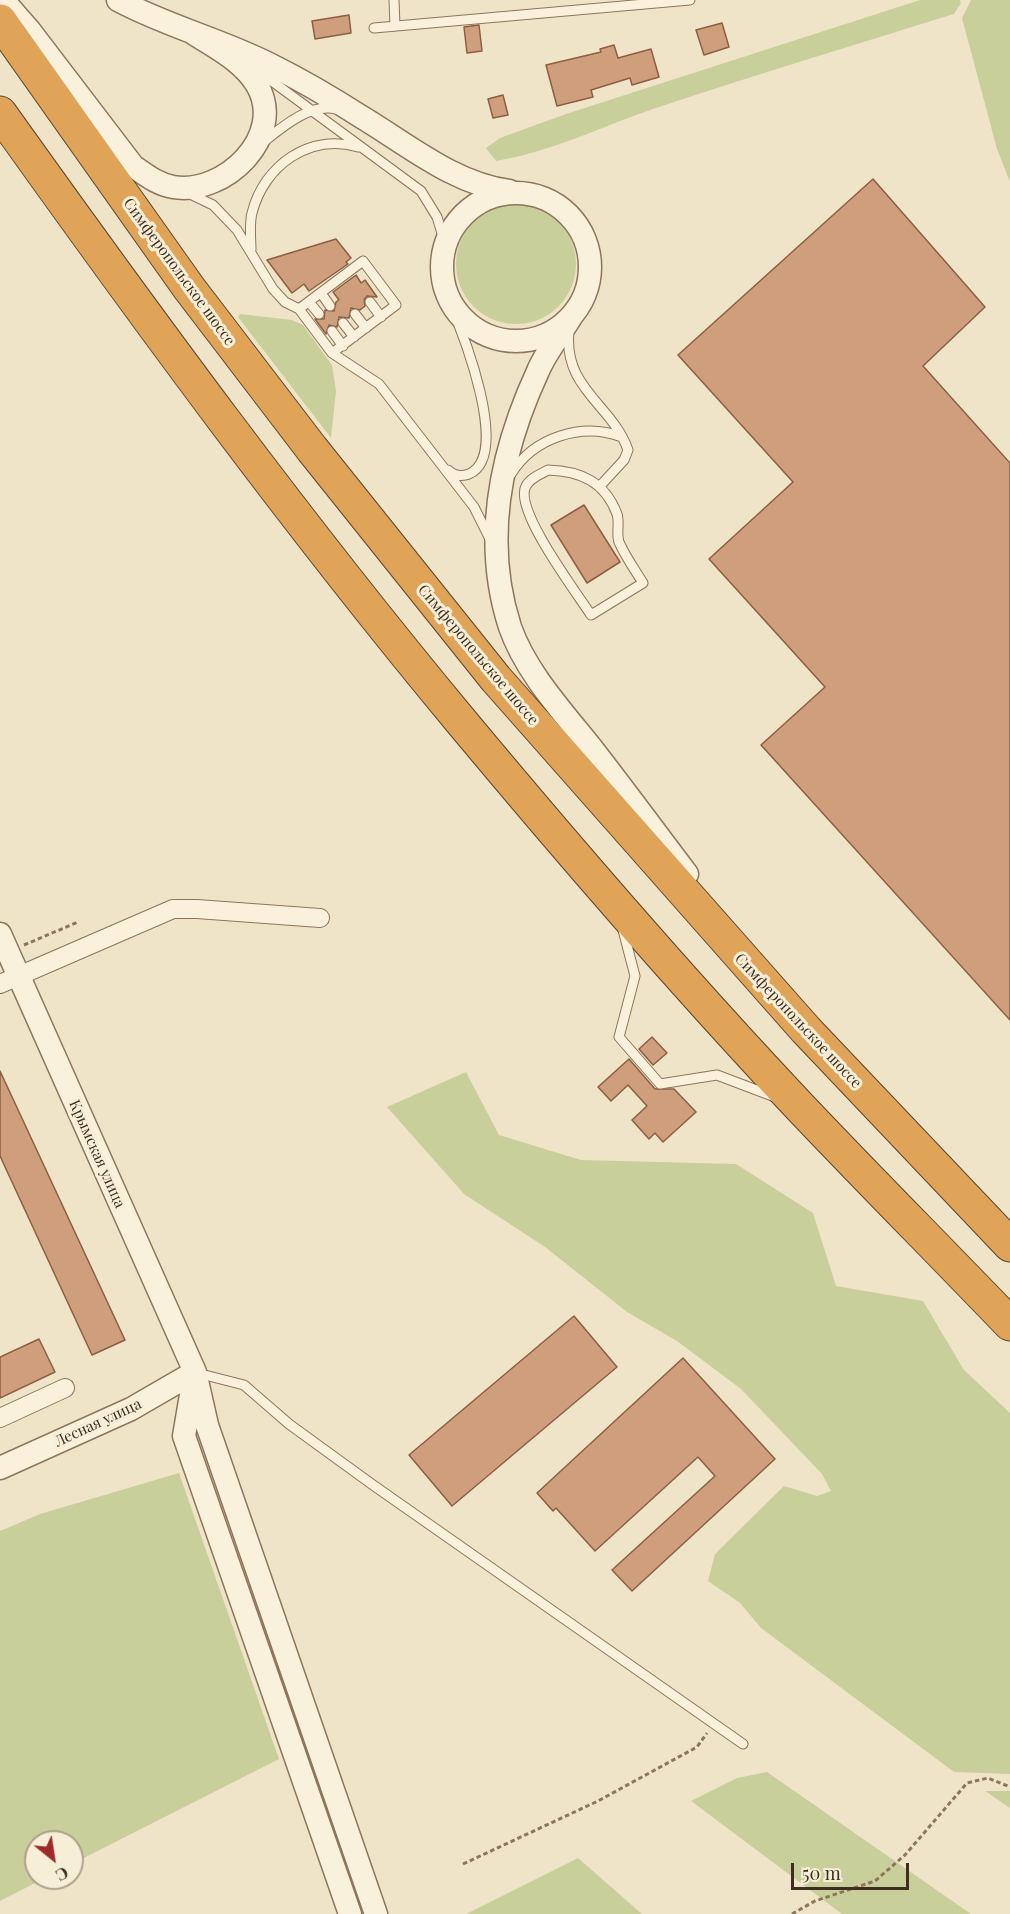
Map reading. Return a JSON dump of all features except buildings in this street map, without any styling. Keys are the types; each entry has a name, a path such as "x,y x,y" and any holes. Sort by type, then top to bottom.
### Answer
{"highway":[{"name":"Симферопольское шоссе","path":"0,21 189,288 347,493 496,679 806,1030 1010,1245"},
{"path":"0,113 140,310 268,478 458,718 607,892 799,1106 1010,1324"}],"street":[{"path":"3,0 30,31 133,166 154,181 174,187 197,186 215,181 237,167 255,149 264,120 264,102 258,85 242,65 194,33"},
{"path":"118,0 147,15 272,65 359,115 452,173 493,189 538,196 557,205 573,219 584,237 590,258 589,279 583,299 534,380 512,435 499,493 496,552 510,628 538,680 806,1030"},
{"path":"517,192 494,196 473,206 456,222 445,243 441,262 443,282 449,301 461,318 477,330 506,340 536,338 555,330 571,317"},
{"path":"9,980 173,909 321,918"},
{"name":"Крымская улица","path":"4,943 9,980 195,1372 207,1425 376,1914"},
{"path":"195,1372 184,1436 350,1914"},
{"name":"Лесная улица","path":"0,1468 131,1409 195,1372"},
{"path":"0,1419 65,1388"}],"lane":[{"path":"394,0 395,26"},
{"path":"556,0 558,11"},
{"path":"374,28 690,0"},
{"path":"242,65 273,82 421,191 437,218 445,243"},
{"path":"255,149 282,128 311,111 329,107 359,115"},
{"path":"252,253 252,214 264,184 283,162 301,150 327,143 344,143 366,150"},
{"path":"174,187 213,205 237,230 273,290 285,302 299,309 332,353 379,384 474,507 496,552"},
{"path":"299,309 363,261 396,305 332,353"},
{"path":"321,293 330,306"},
{"path":"444,467 462,476 471,473 479,465 484,454 485,435 482,401 470,351 449,301"},
{"path":"309,302 319,315"},
{"path":"370,302 381,317"},
{"path":"355,314 366,328"},
{"path":"571,317 568,343 571,363 580,385 624,438 628,450 624,460 600,486"},
{"path":"343,323 354,337"},
{"path":"332,331 343,346"},
{"path":"499,493 517,464 537,445 562,435 590,431 607,432 624,438"},
{"path":"548,470 566,471 585,476 600,486 618,516 618,540 643,583 591,615 539,534 524,501 525,487 533,478 548,470"},
{"path":"607,892 628,943 635,976 619,1037 660,1084 717,1075 799,1106"},
{"path":"195,1372 244,1385 289,1424 373,1485 743,1744"}],"path":[{"path":"4,943 78,922"},
{"path":"463,1864 598,1801 697,1747 713,1724"},
{"path":"792,1914 815,1901 875,1881 905,1855 967,1783 988,1778 1010,1787"}],"green space":[{"path":"920,0 960,0 961,3 954,14 656,108 537,151 496,161 486,148 500,138 566,114"},
{"path":"971,0 1010,0 1010,182 997,149 962,18"},
{"path":"516,204 539,209 558,222 571,241 576,264 571,287 558,306 539,319 516,324 493,319 474,306 461,287 456,264 461,241 474,222 493,209"},
{"path":"240,314 292,320 303,325 332,365 336,391 331,438 238,317"},
{"path":"466,1072 499,1135 581,1160 736,1164 813,1213 836,1286 923,1301 964,1370 1010,1413 1010,1774 954,1772 761,1628 740,1603 708,1581 715,1554 784,1486 817,1496 831,1491 822,1474 741,1389 677,1341 627,1312 545,1247 464,1194 387,1107"},
{"path":"179,1473 279,1759 84,1858 84,1830 24,1830 24,1889 0,1901 0,1531 40,1514"},
{"path":"767,1772 971,1914 842,1914 691,1801 737,1778"},
{"path":"985,1791 1010,1791 1010,1808"},
{"path":"578,1858 642,1914 466,1914"}]}
